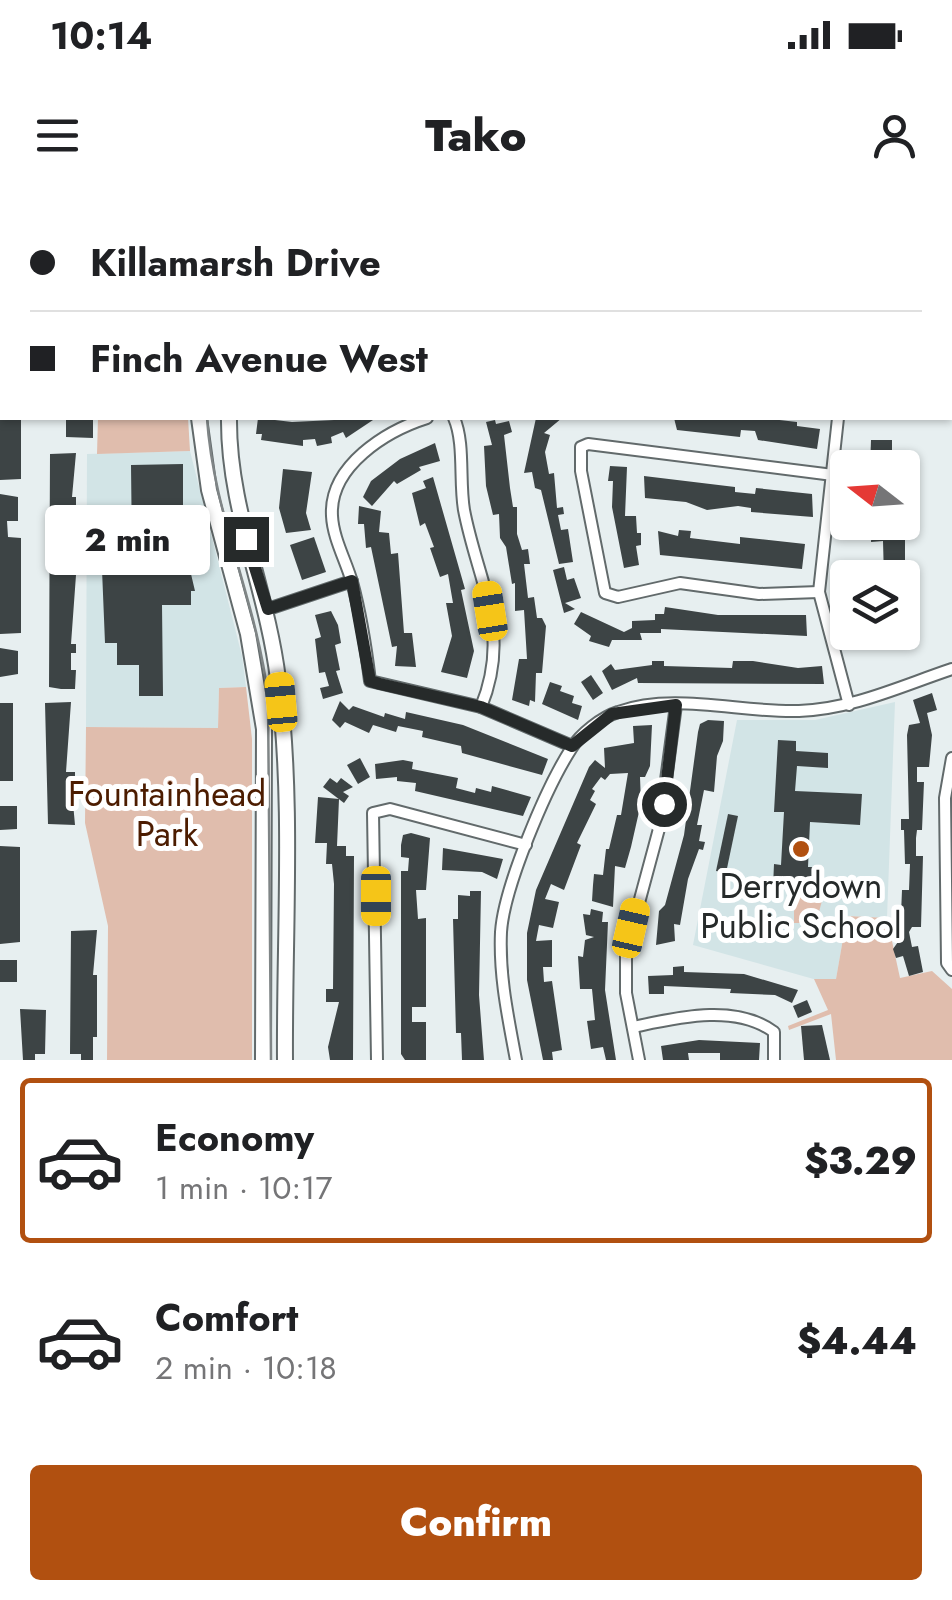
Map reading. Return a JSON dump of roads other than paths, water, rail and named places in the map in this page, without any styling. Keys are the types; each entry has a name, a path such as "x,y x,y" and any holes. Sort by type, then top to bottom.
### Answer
{"main road":[{"path":"199,420 209,490 248,634 264,729 263,1060"},
{"path":"228,420 236,504 268,609 283,726 285,1060"}],"street":[{"path":"423,420 396,431 358,458 338,484 332,519 352,581 370,681 481,707 572,746"},
{"path":"456,420 465,513 485,576 496,646 492,678 481,707"},
{"path":"835,450 838,420"},
{"path":"819,592 758,594 680,583 618,597 605,592 580,471 581,447 588,444 830,475"},
{"path":"830,500 819,592 849,705"},
{"path":"268,609 352,581"},
{"path":"516,1060 501,980 502,928 526,845 572,746 612,714 676,705 798,711 849,705 952,669"},
{"path":"639,1060 624,973 626,951 660,824 676,705"},
{"path":"952,758 945,798 947,963 952,970"},
{"path":"377,1060 373,814 390,809 526,845"},
{"path":"634,1028 707,1014 747,1022 774,1032 774,1060"}],"tram line":[{"path":"207,420 218,488 255,626 268,696 271,1060"}],"place":[{"name":"Derrydown Public School","path":"801,849"}],"park label":[{"name":"Fountainhead Park","path":"167,814"}]}
